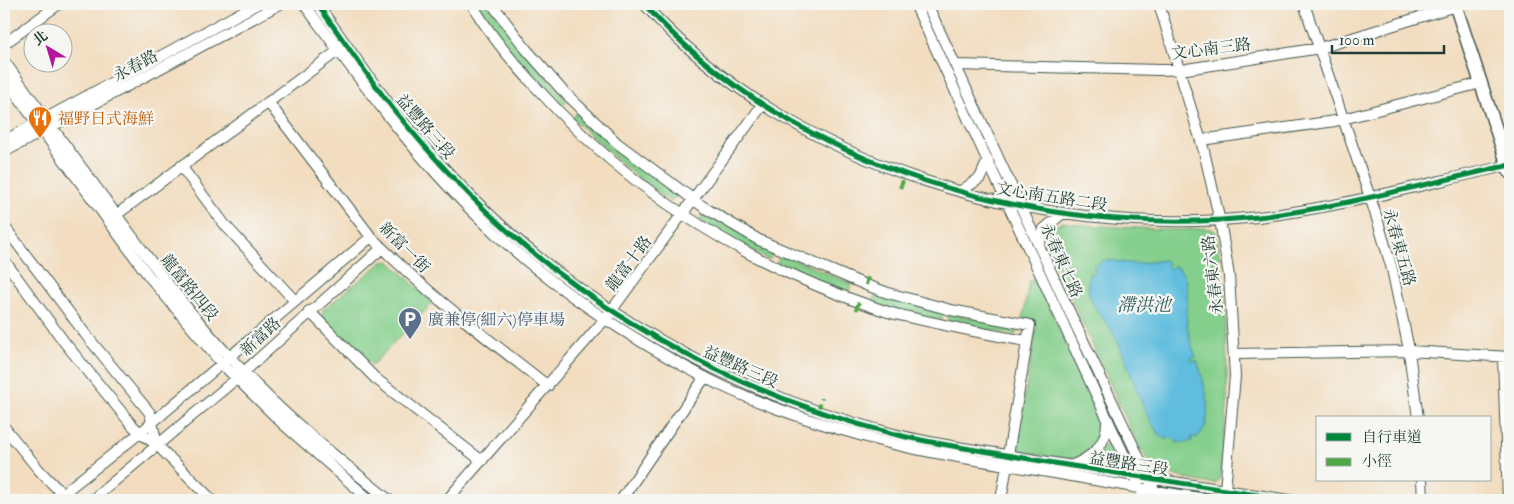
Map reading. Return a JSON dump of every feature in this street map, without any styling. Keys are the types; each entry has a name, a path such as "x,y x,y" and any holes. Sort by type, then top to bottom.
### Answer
{"main road":[{"path":"1458,5 1481,83 1510,167"}],"street":[{"path":"4,44 59,4"},
{"name":"永春路","path":"4,152 44,125 258,4"},
{"name":"永春路","path":"4,141 44,125 280,4"},
{"name":"益豐路三段","path":"304,4 386,115 420,156 476,216 548,278 609,314 696,360 856,434 904,446 1008,460 1071,466 1289,500"},
{"name":"益豐路三段","path":"317,4 393,108 461,185 512,235 549,266 649,346 706,378 764,403 816,416"},
{"path":"472,4 513,62 564,117 592,145 651,193 683,215 771,266 809,283 886,312 1026,341"},
{"path":"492,4 532,56 576,104 617,143 693,200 758,240 888,293 947,308 1030,325 1001,500"},
{"name":"文心南五路二段","path":"644,4 700,59 763,104 842,149 906,174 961,191 1021,205 1088,216 1134,220 1220,219 1286,213 1510,167"},
{"name":"永春東七路","path":"915,4 1145,500"},
{"name":"永春東七路","path":"927,4 1157,496"},
{"name":"永春東六路","path":"1159,4 1201,140 1220,219 1229,276 1235,354 1233,406 1225,490"},
{"name":"永春東五路","path":"1304,4 1392,269 1402,308 1418,416"},
{"name":"文心南三路","path":"957,66 1178,69 1320,48 1458,5"},
{"path":"116,215 338,50"},
{"name":"龍富路四段","path":"4,61 44,125 148,275 283,424 370,500"},
{"name":"龍富路四段","path":"4,78 116,215 225,360"},
{"path":"1201,140 1342,120 1481,83"},
{"name":"新富一街","path":"268,102 371,237 430,294 548,386"},
{"path":"564,117 576,104"},
{"name":"龍富十路","path":"447,500 609,314 763,104"},
{"path":"961,191 980,178 988,160"},
{"path":"181,166 224,224 295,302"},
{"path":"1039,245 1044,229 1063,212"},
{"path":"4,226 86,335 150,413 157,445"},
{"name":"新富路","path":"65,497 371,237"},
{"name":"新富路","path":"92,500 240,376 309,311 382,248"},
{"path":"771,266 779,249"},
{"path":"4,260 88,372 140,433 157,445 212,500"},
{"path":"859,302 866,285"},
{"path":"944,325 947,308"},
{"path":"309,311 375,378 482,461"},
{"path":"1235,354 1409,351 1506,357 1508,500"},
{"name":"龍富路四段","path":"240,376 389,500"},
{"path":"621,500 706,378"},
{"path":"1071,466 1097,450 1107,429 1107,418"},
{"path":"4,427 39,470 65,497"},
{"name":"益豐路三段","path":"1008,460 1140,489 1157,496 1212,500"},
{"path":"1422,482 1423,500"}],"green space":[{"path":"476,4 488,4 567,102 560,107 516,59"},
{"path":"577,113 637,164 676,193 677,195 671,202 633,174 572,118"},
{"path":"704,213 773,250 774,253 769,260 699,220"},
{"path":"1062,222 1179,230 1205,228 1216,232 1221,259 1225,305 1227,410 1220,478 1216,483 1183,478 1168,473 1155,466 1139,447 1047,245 1049,230"},
{"path":"782,254 849,283 851,285 848,294 776,263"},
{"path":"389,261 433,303 372,365 322,318 323,310 382,262"},
{"path":"1036,277 1102,426 1099,441 1092,450 1082,456 1058,458 1020,451 1016,447 1037,324 1023,318 1029,281"},
{"path":"877,294 943,312 942,321 874,304 873,301"},
{"path":"949,314 1017,326 1016,334 947,321"},
{"path":"1111,443 1118,456 1120,466 1117,468 1095,463 1095,458 1106,444"}],"water":[{"name":"滯洪池","path":"1107,260 1136,264 1165,260 1168,264 1166,265 1170,269 1174,266 1184,276 1187,292 1188,327 1196,357 1191,358 1193,362 1197,360 1205,390 1208,412 1203,431 1196,438 1195,436 1191,438 1193,440 1178,443 1176,442 1177,440 1168,437 1166,440 1158,433 1144,408 1115,336 1093,304 1088,288 1090,272 1093,275 1096,270 1093,267"}],"marked path":[{"path":"900,188 906,174"},
{"path":"866,285 868,277"},
{"path":"856,310 859,302"},
{"path":"818,411 822,398"}],"cycle path":[{"path":"317,4 374,84 412,132 491,216 534,254 595,299 634,325 717,370 804,406 909,438 1289,500"},
{"path":"644,4 704,61 772,110 846,150 926,181 1008,203 1092,217 1176,221 1258,217 1354,201 1510,165"}],"place":[{"name":"福野日式海鮮","path":"40,139"},
{"name":"廣兼停(細六)停車場","path":"410,340"}]}
